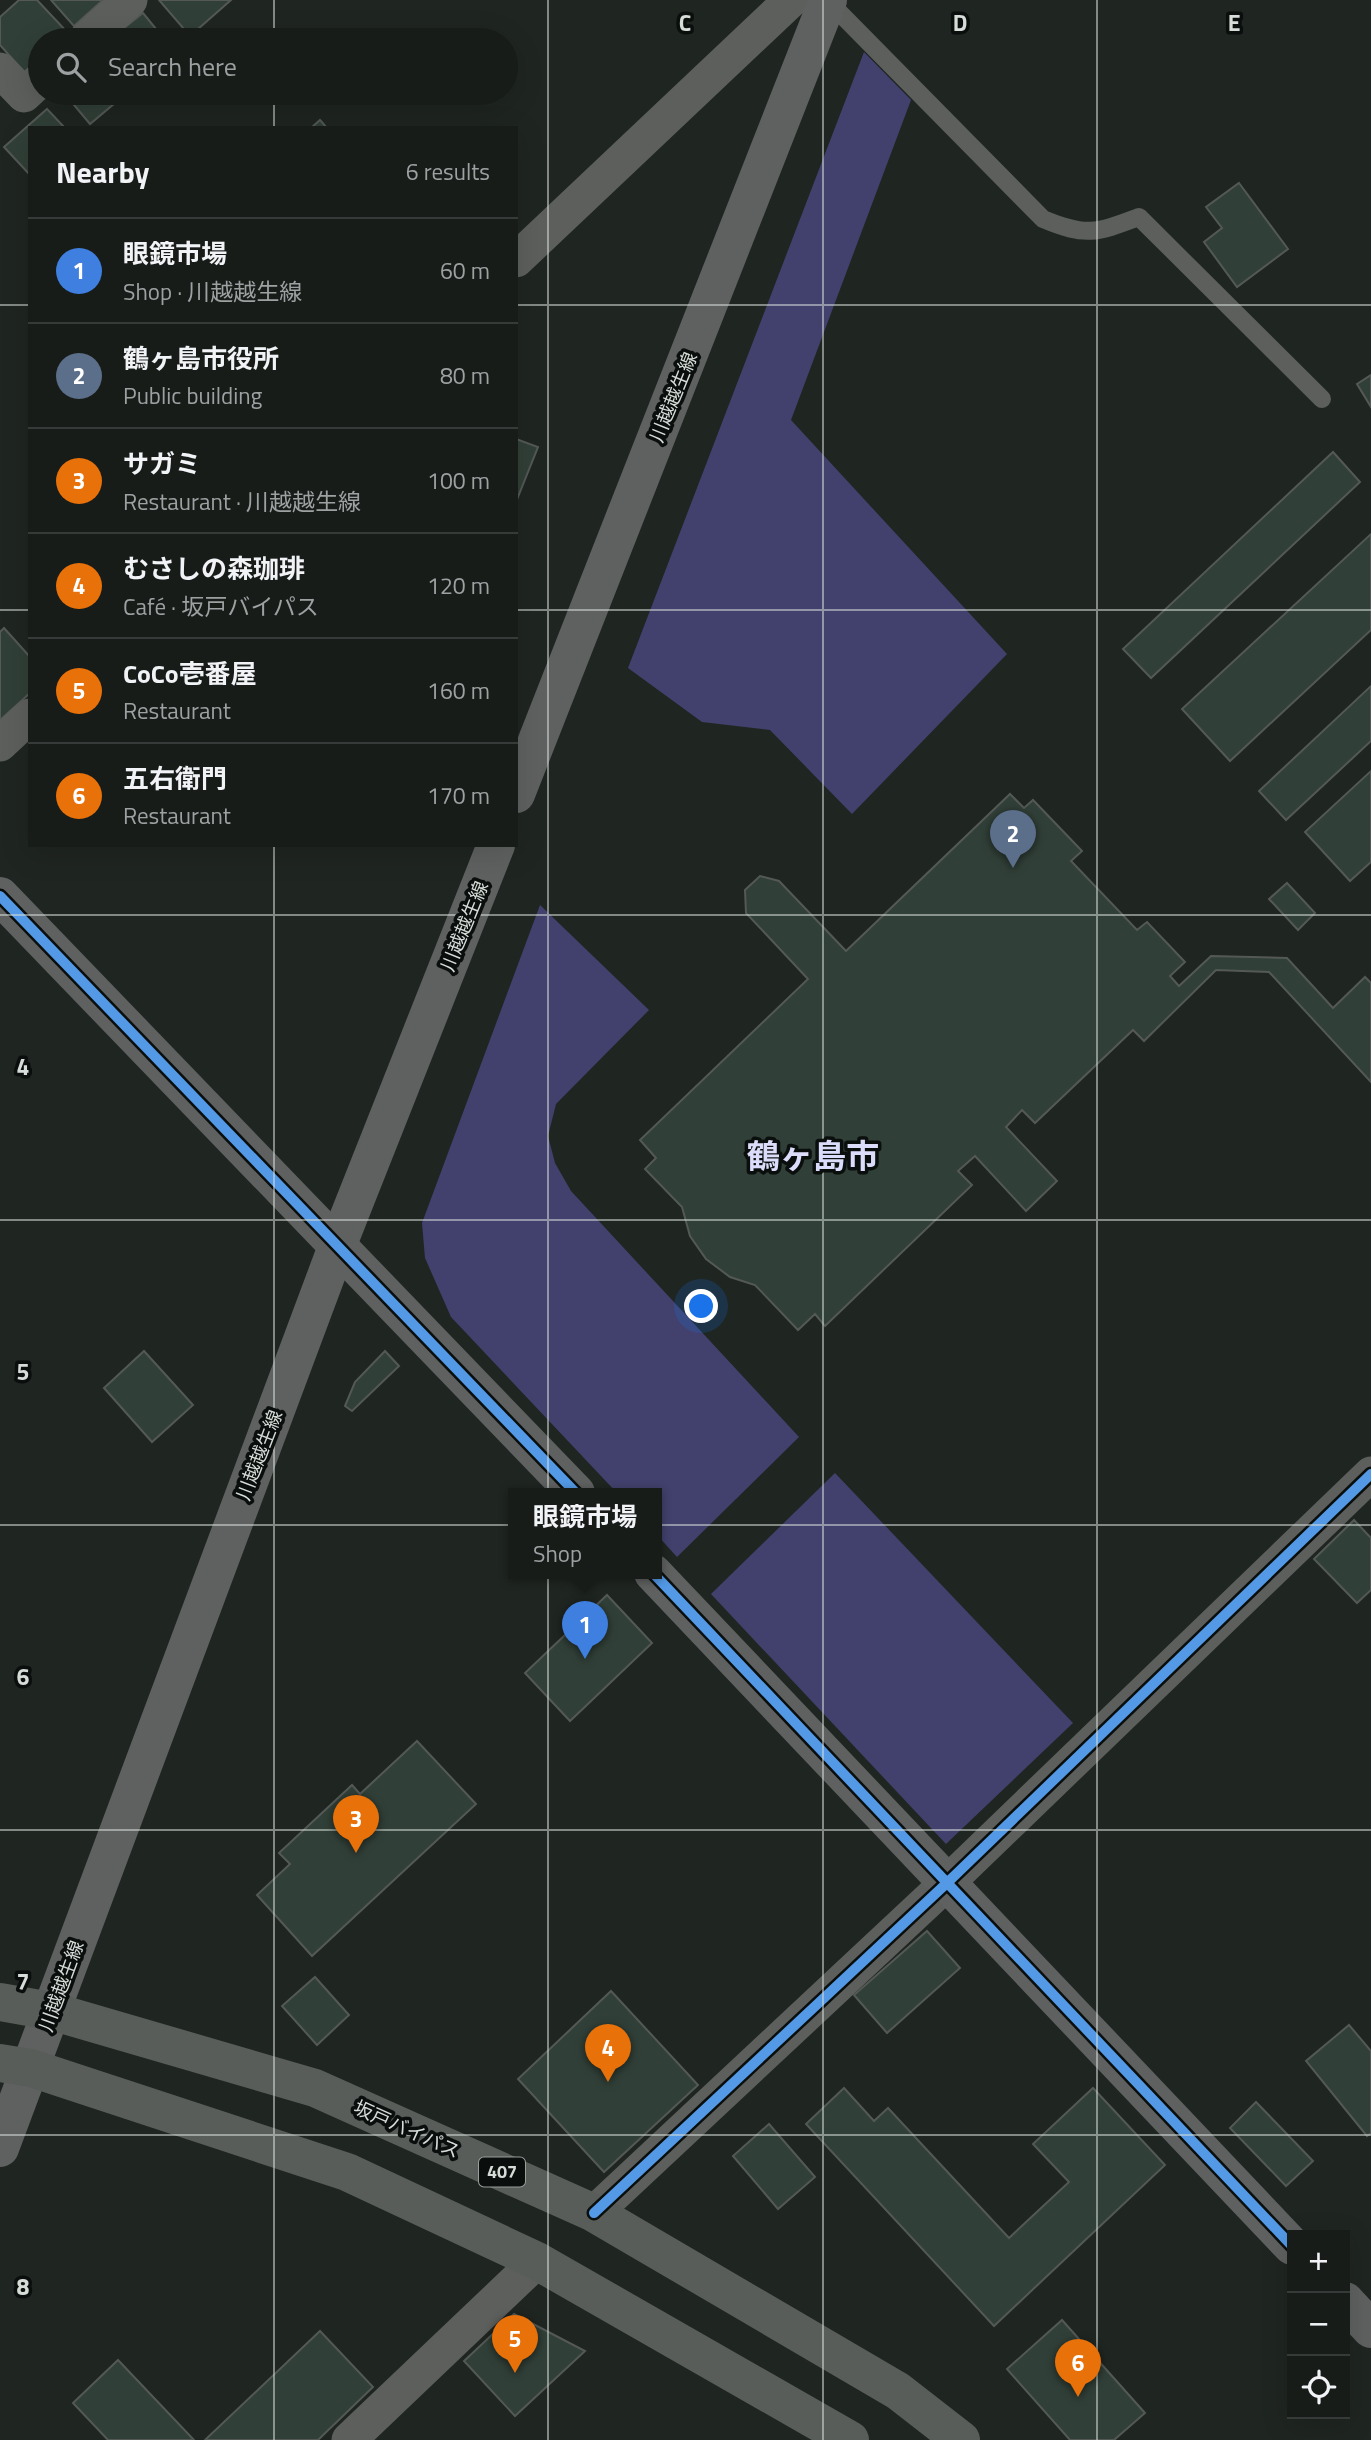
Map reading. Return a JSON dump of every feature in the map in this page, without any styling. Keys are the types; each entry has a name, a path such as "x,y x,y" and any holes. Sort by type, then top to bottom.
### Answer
{"highway":[{"name":"坂戸バイパス","path":"0,2002 51,2011 315,2088 594,2213 898,2391 961,2440"},
{"path":"15,2065 347,2172 537,2260 850,2440"}],"main road":[{"name":"川越越生線","path":"518,789 828,0"},
{"name":"川越越生線","path":"0,2148 15,2065 51,2011 338,1244 495,847"},
{"path":"0,896 571,1488"},
{"path":"659,1579 1287,2241"},
{"path":"1350,2306 1371,2329"}],"street":[{"path":"98,28 130,0"},
{"path":"518,258 791,0"},
{"path":"0,70 24,95 28,91"},
{"path":"0,744 28,718"},
{"path":"594,2213 948,1882 1371,1474"},
{"path":"349,2440 537,2260"}],"lane":[{"path":"828,0 1043,219 1073,232 1107,229 1139,217 1322,399"}],"shaded area":[{"path":"864,52 911,100 791,420 1007,654 852,814 770,730 702,722 628,668"},
{"path":"540,905 649,1010 556,1104 548,1136 555,1163 571,1191 799,1437 677,1557 662,1540 662,1488 612,1488 451,1317 425,1258 422,1223"},
{"path":"835,1473 1073,1723 946,1844 711,1594"}],"building":[{"path":"19,0 37,0 63,28 28,28 28,70 25,73 0,45 0,17"},
{"path":"51,0 103,0 74,26"},
{"path":"159,0 231,0 199,28 183,28"},
{"path":"143,13 155,28 124,28"},
{"path":"74,105 113,105 90,124"},
{"path":"47,109 63,126 28,126 28,173 4,147"},
{"path":"320,120 325,126 313,126"},
{"path":"1239,183 1288,249 1237,287 1204,242 1222,228 1206,207"},
{"path":"1371,375 1371,407 1357,384"},
{"path":"518,440 538,447 518,497"},
{"path":"1333,452 1360,482 1151,678 1123,649"},
{"path":"1371,534 1371,630 1230,761 1182,709"},
{"path":"4,628 28,655 28,695 0,720 0,632"},
{"path":"1371,686 1371,741 1286,820 1259,791"},
{"path":"1371,771 1371,862 1350,881 1305,832"},
{"path":"1010,794 1024,808 1033,800 1082,851 1071,861 1137,930 1147,922 1185,962 1170,976 1179,986 1211,956 1287,958 1333,1008 1365,977 1371,983 1371,1082 1269,972 1216,970 1144,1041 1133,1030 1035,1123 1022,1110 1006,1127 1057,1181 1026,1211 975,1156 958,1171 972,1185 825,1326 815,1314 798,1330 755,1285 730,1277 706,1259 690,1236 682,1207 645,1169 656,1158 640,1140 808,979 746,913 745,890 760,876 779,881 846,951"},
{"path":"1287,883 1315,913 1298,930 1269,899"},
{"path":"144,1351 193,1405 152,1442 104,1388"},
{"path":"385,1351 399,1366 352,1411 345,1406 355,1382"},
{"path":"1354,1520 1371,1538 1371,1590 1357,1603 1314,1559"},
{"path":"607,1595 652,1643 570,1721 525,1673"},
{"path":"417,1741 476,1804 312,1956 257,1895 290,1864 279,1853 352,1785 360,1794"},
{"path":"927,1931 960,1968 887,2033 854,1995"},
{"path":"315,1977 349,2015 317,2045 282,2006"},
{"path":"611,1991 698,2085 604,2172 518,2079"},
{"path":"1349,2025 1371,2051 1371,2133 1367,2136 1306,2061"},
{"path":"844,2088 874,2121 888,2108 1009,2238 1069,2182 1033,2144 1093,2088 1165,2165 994,2326 806,2124"},
{"path":"1256,2102 1313,2161 1286,2186 1230,2128"},
{"path":"769,2124 815,2177 778,2209 733,2156"},
{"path":"514,2314 585,2351 515,2416 464,2361"},
{"path":"1062,2320 1145,2413 1114,2440 1070,2440 1007,2369"},
{"path":"320,2331 373,2387 318,2440 205,2440"},
{"path":"118,2360 194,2440 108,2440 73,2403"}],"cycle path":[{"path":"0,896 571,1488"},
{"path":"594,2213 948,1882 1371,1474"},
{"path":"659,1579 1287,2241"}],"place":[{"name":"鶴ヶ島市役所","path":"1013,868"},
{"name":"眼鏡市場","path":"585,1659"},
{"name":"サガミ","path":"356,1853"},
{"name":"むさしの森珈琲","path":"608,2082"},
{"name":"CoCo壱番屋","path":"515,2373"},
{"name":"五右衛門","path":"1078,2397"}],"district":[{"name":"鶴ヶ島市","path":"813,1156"}]}
